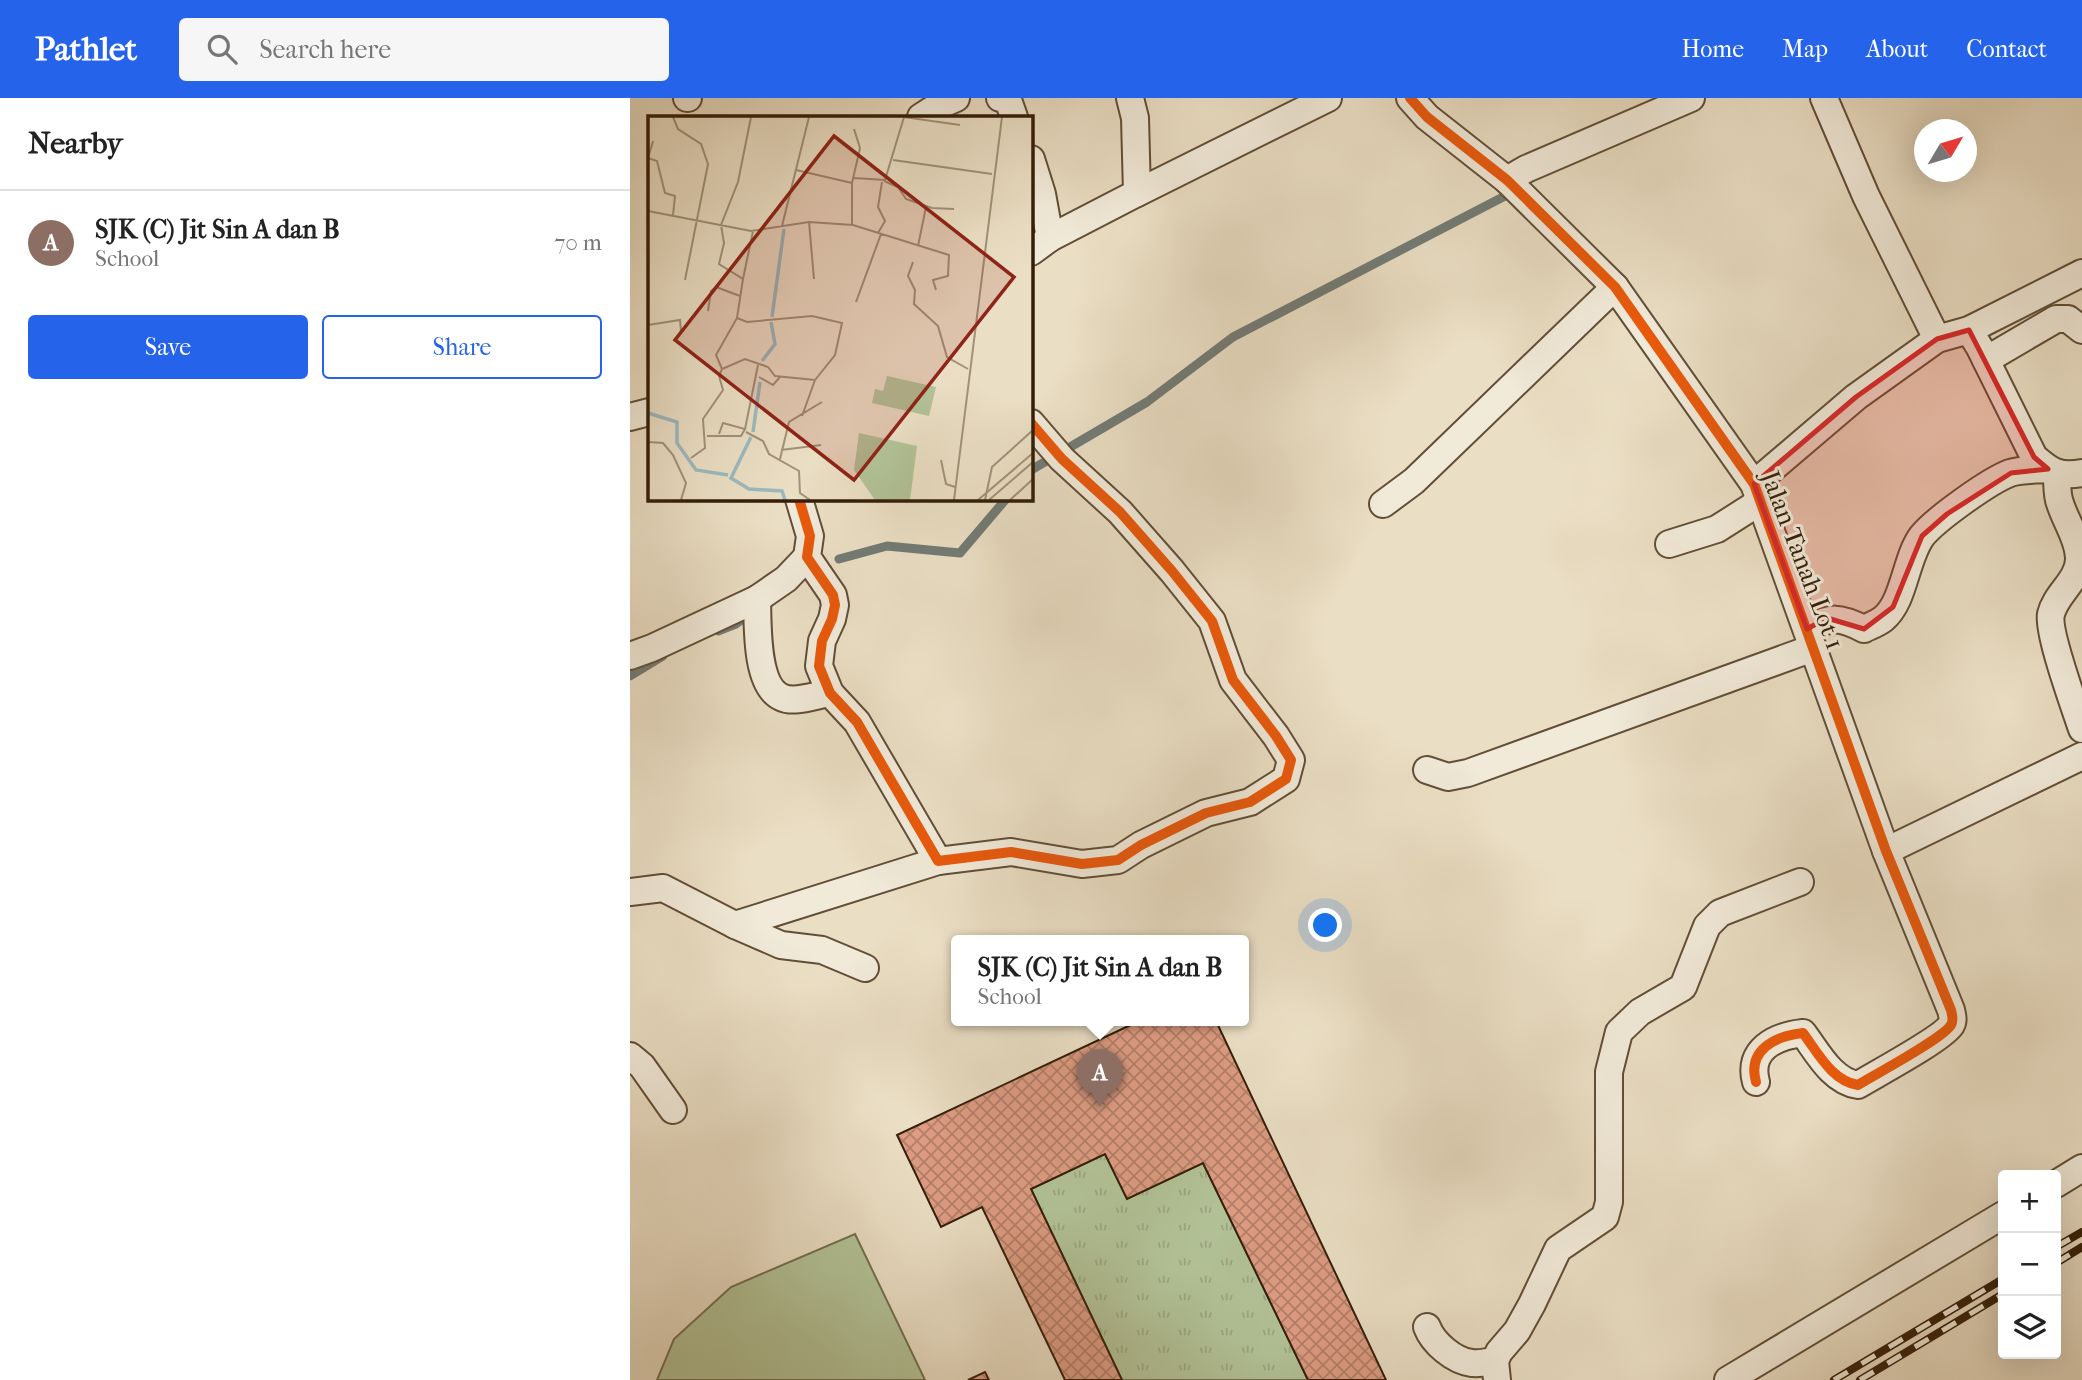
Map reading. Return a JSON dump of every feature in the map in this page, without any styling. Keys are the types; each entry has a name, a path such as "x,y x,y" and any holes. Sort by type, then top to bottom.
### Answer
{"street":[{"path":"923,116 956,98"},
{"path":"1000,98 1008,100 1014,116"},
{"path":"1130,98 1135,118 1137,193"},
{"path":"1040,245 1137,193 1328,98"},
{"name":"Jalan Tanah Lot 1","path":"1410,98 1427,117 1507,180 1615,287 1628,302 1758,493 1886,851 1953,1020 1950,1027 1934,1039 1858,1085 1848,1083 1832,1071 1803,1033 1792,1034 1766,1046 1757,1055 1752,1069 1756,1082"},
{"path":"1507,180 1526,169 1691,98"},
{"path":"1824,98 1866,197 1937,339"},
{"path":"1032,162 1042,194 1040,245"},
{"path":"1668,544 1717,529 1758,493 1856,397 1937,339 1969,330 2082,273"},
{"path":"1383,505 1414,481 1615,287"},
{"path":"1986,360 2056,319 2068,319 2082,330"},
{"path":"1969,330 2034,457 2062,472"},
{"path":"630,417 648,412"},
{"path":"735,925 938,862 1011,852 1082,864 1118,860 1141,845 1206,813 1250,802 1286,779 1291,760 1233,680 1212,621 1120,512 1062,459 1032,424"},
{"path":"1427,770 1448,777 1468,773 1810,638 1827,618 1848,621 1864,629 1882,619 1893,607 1922,536 1947,514 1981,489 2011,473 2062,472"},
{"path":"2062,472 2058,498 2079,559 2076,573 2050,616 2052,634 2082,729"},
{"path":"630,656 757,599 786,579 807,557 810,536 799,500"},
{"path":"807,557 833,595 835,605 822,641 819,666 830,693 857,722 938,862"},
{"path":"757,599 760,653 772,690 780,697 790,700 830,693"},
{"path":"1886,851 2082,756"},
{"path":"1427,1327 1429,1334 1451,1356 1496,1370 1499,1352 1517,1331 1558,1249 1605,1217 1609,1202 1609,1072 1619,1031 1640,1012 1683,987 1707,926 1720,913 1800,882"},
{"path":"630,891 663,888 781,945 821,950 865,968"},
{"path":"630,1056 642,1066 673,1110"},
{"path":"2061,1181 2082,1168"},
{"path":"1728,1380 1998,1218"}],"highlighted area":[{"path":"1969,330 2034,457 2048,469 2011,473 1947,514 1922,536 1893,607 1864,629 1827,618 1807,629 1754,484 1856,397 1937,339"}],"green space":[{"path":"1105,1154 1127,1199 1203,1163 1308,1380 1122,1380 1031,1189"},
{"path":"855,1234 925,1380 657,1380 674,1339 731,1287"}],"building":[{"path":"1128,1026 1218,1026 1386,1380 1308,1380 1203,1163 1127,1199 1105,1154 1031,1189 1122,1380 1065,1380 982,1207 941,1227 897,1135"},
{"path":"985,1372 989,1380 968,1380"}],"waterway":[{"path":"1032,469 1147,402 1233,337 1505,196"},
{"path":"839,559 887,546 960,553 1005,500"},
{"path":"718,631 744,618"},
{"path":"630,676 663,656"}],"railway":[{"path":"2061,1244 2082,1232"},
{"path":"2061,1260 2082,1247"},
{"path":"1834,1380 1998,1282"},
{"path":"1860,1380 2000,1296"}],"cycle path":[{"path":"1410,98 1427,117 1507,180 1615,287 1754,484 1886,851 1951,1010 1952,1023 1945,1031 1858,1085 1833,1072 1803,1033 1773,1041 1760,1053 1754,1071 1756,1082"},
{"path":"799,500 810,536 807,557 833,595 835,605 822,641 819,666 830,693 857,722 938,861 1011,852 1082,864 1118,860 1141,845 1206,813 1250,802 1286,779 1291,760 1233,680 1212,621 1120,512 1062,459 1032,424"}],"place":[{"name":"SJK (C) Jit Sin A dan B","path":"1100,1107"}]}
